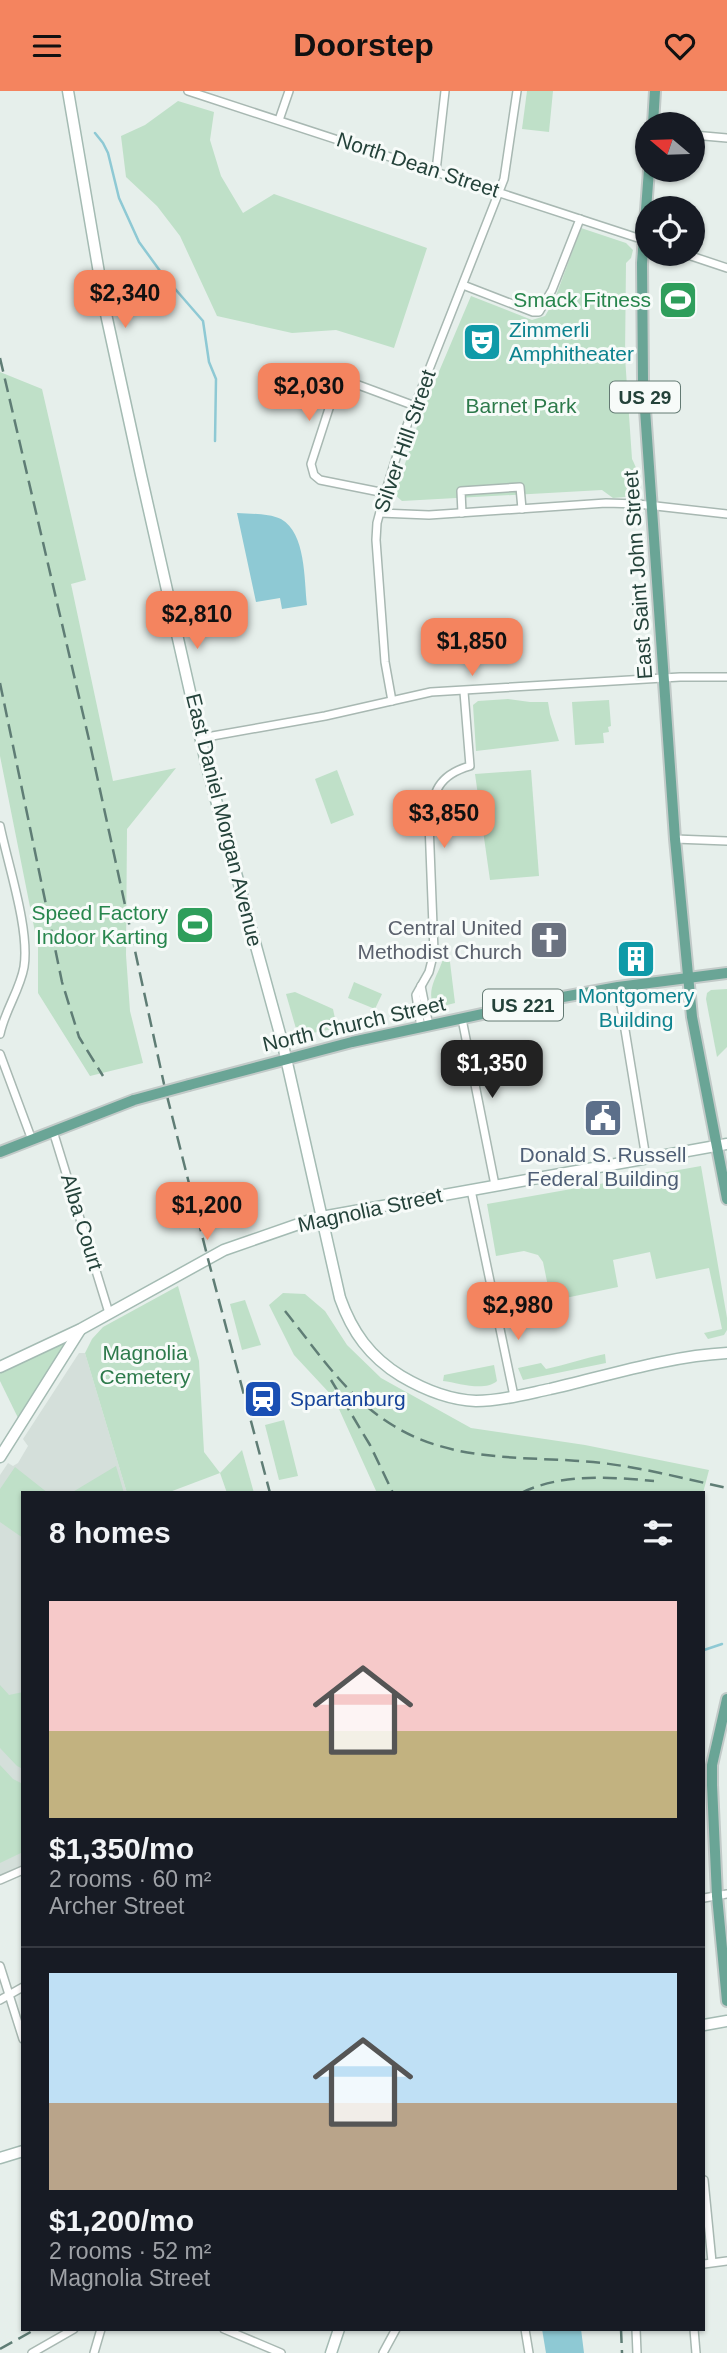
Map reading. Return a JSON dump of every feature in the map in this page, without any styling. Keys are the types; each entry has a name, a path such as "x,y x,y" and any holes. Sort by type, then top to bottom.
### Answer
{"main road":[{"name":"East Daniel Morgan Avenue","path":"68,91 106,314 201,738 223,830 287,1058 322,1217 345,1311 351,1325 368,1350 415,1384 435,1392 478,1401 514,1396 663,1363 727,1353"},
{"path":"654,112 655,91"},
{"name":"East Saint John Street","path":"642,266 643,381 675,839 688,977"},
{"name":"North Church Street","path":"0,1152 134,1100 287,1058 618,987 727,973"},
{"name":"US 29","path":"688,977 692,1017 722,1145 727,1199"},
{"name":"Magnolia Street","path":"0,1367 81,1329 230,1247 322,1217 722,1145"},
{"path":"0,1457 81,1329"},
{"path":"727,1699 708,1766 722,1895 727,2001"},
{"path":"705,1812 713,1823"},
{"path":"705,2025 727,2021"},
{"path":"0,2158 21,2152"},
{"path":"331,2353 338,2331"}],"street":[{"name":"North Dean Street","path":"188,91 635,236"},
{"path":"279,120 289,91"},
{"path":"436,171 445,91"},
{"name":"Silver Hill Street","path":"392,701 385,661 376,540 380,513 415,406 504,179 517,91"},
{"path":"705,136 727,138"},
{"path":"463,285 539,312 552,290 580,219"},
{"path":"705,261 727,268"},
{"path":"385,493 320,480 314,475 311,464 335,390 342,384 353,383 415,406"},
{"path":"462,513 461,491 473,490 520,487 522,509"},
{"path":"380,513 429,516 606,503 727,514"},
{"path":"201,738 325,716 430,692 727,677"},
{"path":"425,1027 416,995 429,972 434,952 429,823 431,803 447,775 470,767 464,692"},
{"path":"0,827 22,931 25,960 21,979 3,1020 0,1034"},
{"path":"675,839 727,841"},
{"path":"421,986 425,1027"},
{"path":"618,987 646,1158"},
{"path":"462,1019 495,1185"},
{"path":"0,1054 32,1140"},
{"name":"Alba Court","path":"53,1131 109,1313"},
{"path":"471,1190 514,1396"},
{"path":"0,1880 21,1871"},
{"path":"0,1966 21,2033"},
{"path":"0,2000 21,1988"},
{"path":"705,2201 708,2263 727,2261"},
{"path":"32,2353 70,2331"},
{"path":"94,2353 100,2331"},
{"path":"229,2331 281,2353"},
{"path":"383,2353 395,2331"},
{"path":"525,2331 529,2353"},
{"path":"636,2331 637,2353"},
{"path":"694,2331 696,2353"}],"shaded area":[{"path":"79,1353 85,1353 126,1491 21,1491 21,1867 0,1876 0,1475 8,1463 13,1466 18,1463 28,1446 23,1439"}],"green space":[{"path":"527,91 553,91 549,132 522,129"},
{"path":"178,101 214,112 210,140 221,176 243,213 274,194 427,248 394,348 336,330 292,333 217,316 180,236 157,206 126,177 121,136 145,125"},
{"name":"Barnet Park","path":"581,228 626,243 633,250 626,263 625,357 632,459 640,482 637,496 613,498 602,490 402,501 395,495 421,414 471,296 532,320 545,316 554,301"},
{"path":"0,372 42,389 86,580 71,584 113,781 176,768 127,829 126,955 130,1011 143,1063 90,1076 38,993 38,947 0,756"},
{"path":"508,699 548,702 559,741 476,751 473,705 478,701"},
{"path":"609,700 611,726 608,727 609,732 603,733 604,743 575,745 572,702"},
{"path":"337,770 354,815 331,824 315,779"},
{"path":"531,770 539,876 490,880 475,774"},
{"path":"449,954 455,1003 435,1008 432,988 444,955"},
{"path":"354,982 382,994 375,1009 348,998"},
{"path":"727,989 727,1047 717,1057 706,999 711,990"},
{"path":"295,992 333,1009 337,1028 303,1035 297,1032 286,994"},
{"path":"701,1166 727,1318 724,1335 708,1339 704,1333 722,1329 709,1268 656,1279 650,1252 613,1260 618,1287 551,1301 543,1262 538,1255 524,1251 496,1256 487,1204"},
{"name":"Magnolia Cemetery","path":"178,1286 199,1361 204,1452 220,1473 172,1491 126,1491 85,1353 92,1339 103,1327"},
{"path":"283,1293 305,1294 325,1311 347,1345 381,1378 471,1428 585,1445 709,1470 704,1491 376,1491 334,1398 294,1355 269,1305"},
{"path":"245,1300 261,1345 242,1350 230,1304"},
{"path":"81,1329 21,1424 0,1381 0,1367"},
{"path":"605,1354 606,1363 523,1380 518,1368 541,1363 546,1369"},
{"path":"494,1365 497,1381 492,1384 478,1386 443,1381 444,1375"},
{"path":"284,1420 298,1476 279,1480 265,1425"},
{"path":"242,1450 253,1491 226,1491 220,1473"},
{"path":"116,1466 123,1491 74,1491"},
{"path":"15,1467 45,1491 21,1491 21,1537 0,1522 0,1489"},
{"path":"0,1685 9,1695 21,1692 21,1768 0,1748"},
{"path":"0,1765 13,1779 21,1783 21,1853 0,1863"}],"water":[{"path":"237,513 271,516 281,519 289,526 302,557 307,605 282,609 280,598 256,602"},
{"path":"542,2331 581,2331 584,2353 546,2353"}],"waterway":[{"path":"95,133 108,153 119,198 139,242 163,275 203,321 209,362 216,379 215,441"},
{"path":"705,1650 722,1644"}],"railway":[{"path":"0,358 90,744 164,1084 269,1491"},
{"path":"0,683 62,982 79,1037 103,1076"},
{"path":"285,1311 348,1389 377,1415 418,1438 469,1453 618,1465 727,1488"},
{"path":"331,1380 370,1445 392,1491"},
{"path":"526,1491 569,1479 654,1481"},
{"path":"0,2349 32,2331"},
{"path":"621,2331 622,2353"}],"place":[{"name":"Smack Fitness","path":"678,300"},
{"name":"Zimmerli Amphitheater","path":"482,342"},
{"name":"Speed Factory Indoor Karting","path":"195,925"},
{"name":"Central United Methodist Church","path":"549,940"},
{"name":"Montgomery Building","path":"636,959"},
{"name":"Donald S. Russell Federal Building","path":"603,1118"},
{"name":"Spartanburg","path":"263,1399"}]}
